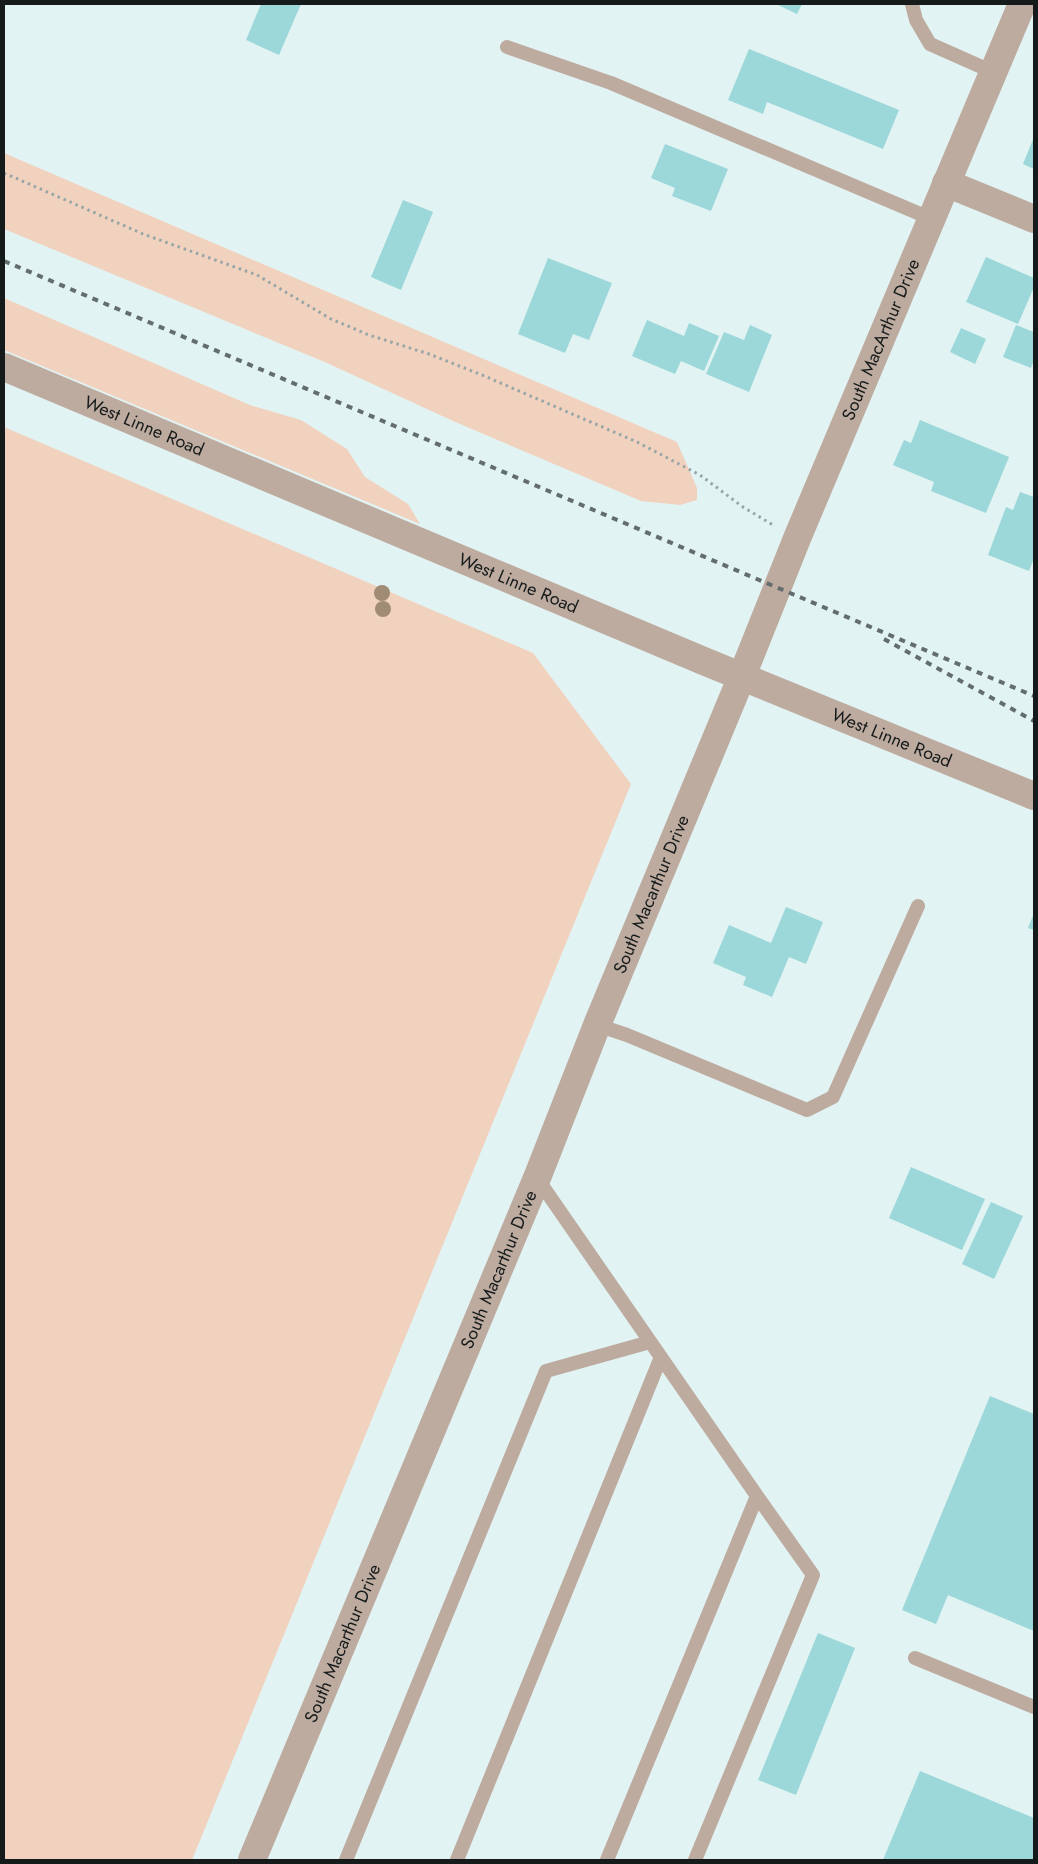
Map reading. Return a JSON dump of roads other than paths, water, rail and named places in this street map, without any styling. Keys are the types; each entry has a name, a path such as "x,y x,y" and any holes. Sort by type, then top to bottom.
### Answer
{"street":[{"name":"South MacArthur Drive","path":"742,676 798,536 1022,4"},
{"path":"946,183 1034,219"},
{"name":"West Linne Road","path":"4,367 1034,796"},
{"name":"South Macarthur Drive","path":"252,1860 537,1178 597,1025 742,676"}],"lane":[{"path":"912,4 916,20 930,44 993,72"},
{"path":"507,47 619,86 932,219"},
{"path":"597,1025 627,1035 807,1110 833,1097 918,906"},
{"path":"537,1178 813,1575 694,1860"},
{"path":"346,1860 546,1371 650,1342"},
{"path":"457,1860 661,1357"},
{"path":"607,1860 757,1496"},
{"path":"915,1658 1034,1707"}],"railway":[{"path":"4,261 1034,696"},
{"path":"884,639 1034,721"}]}
